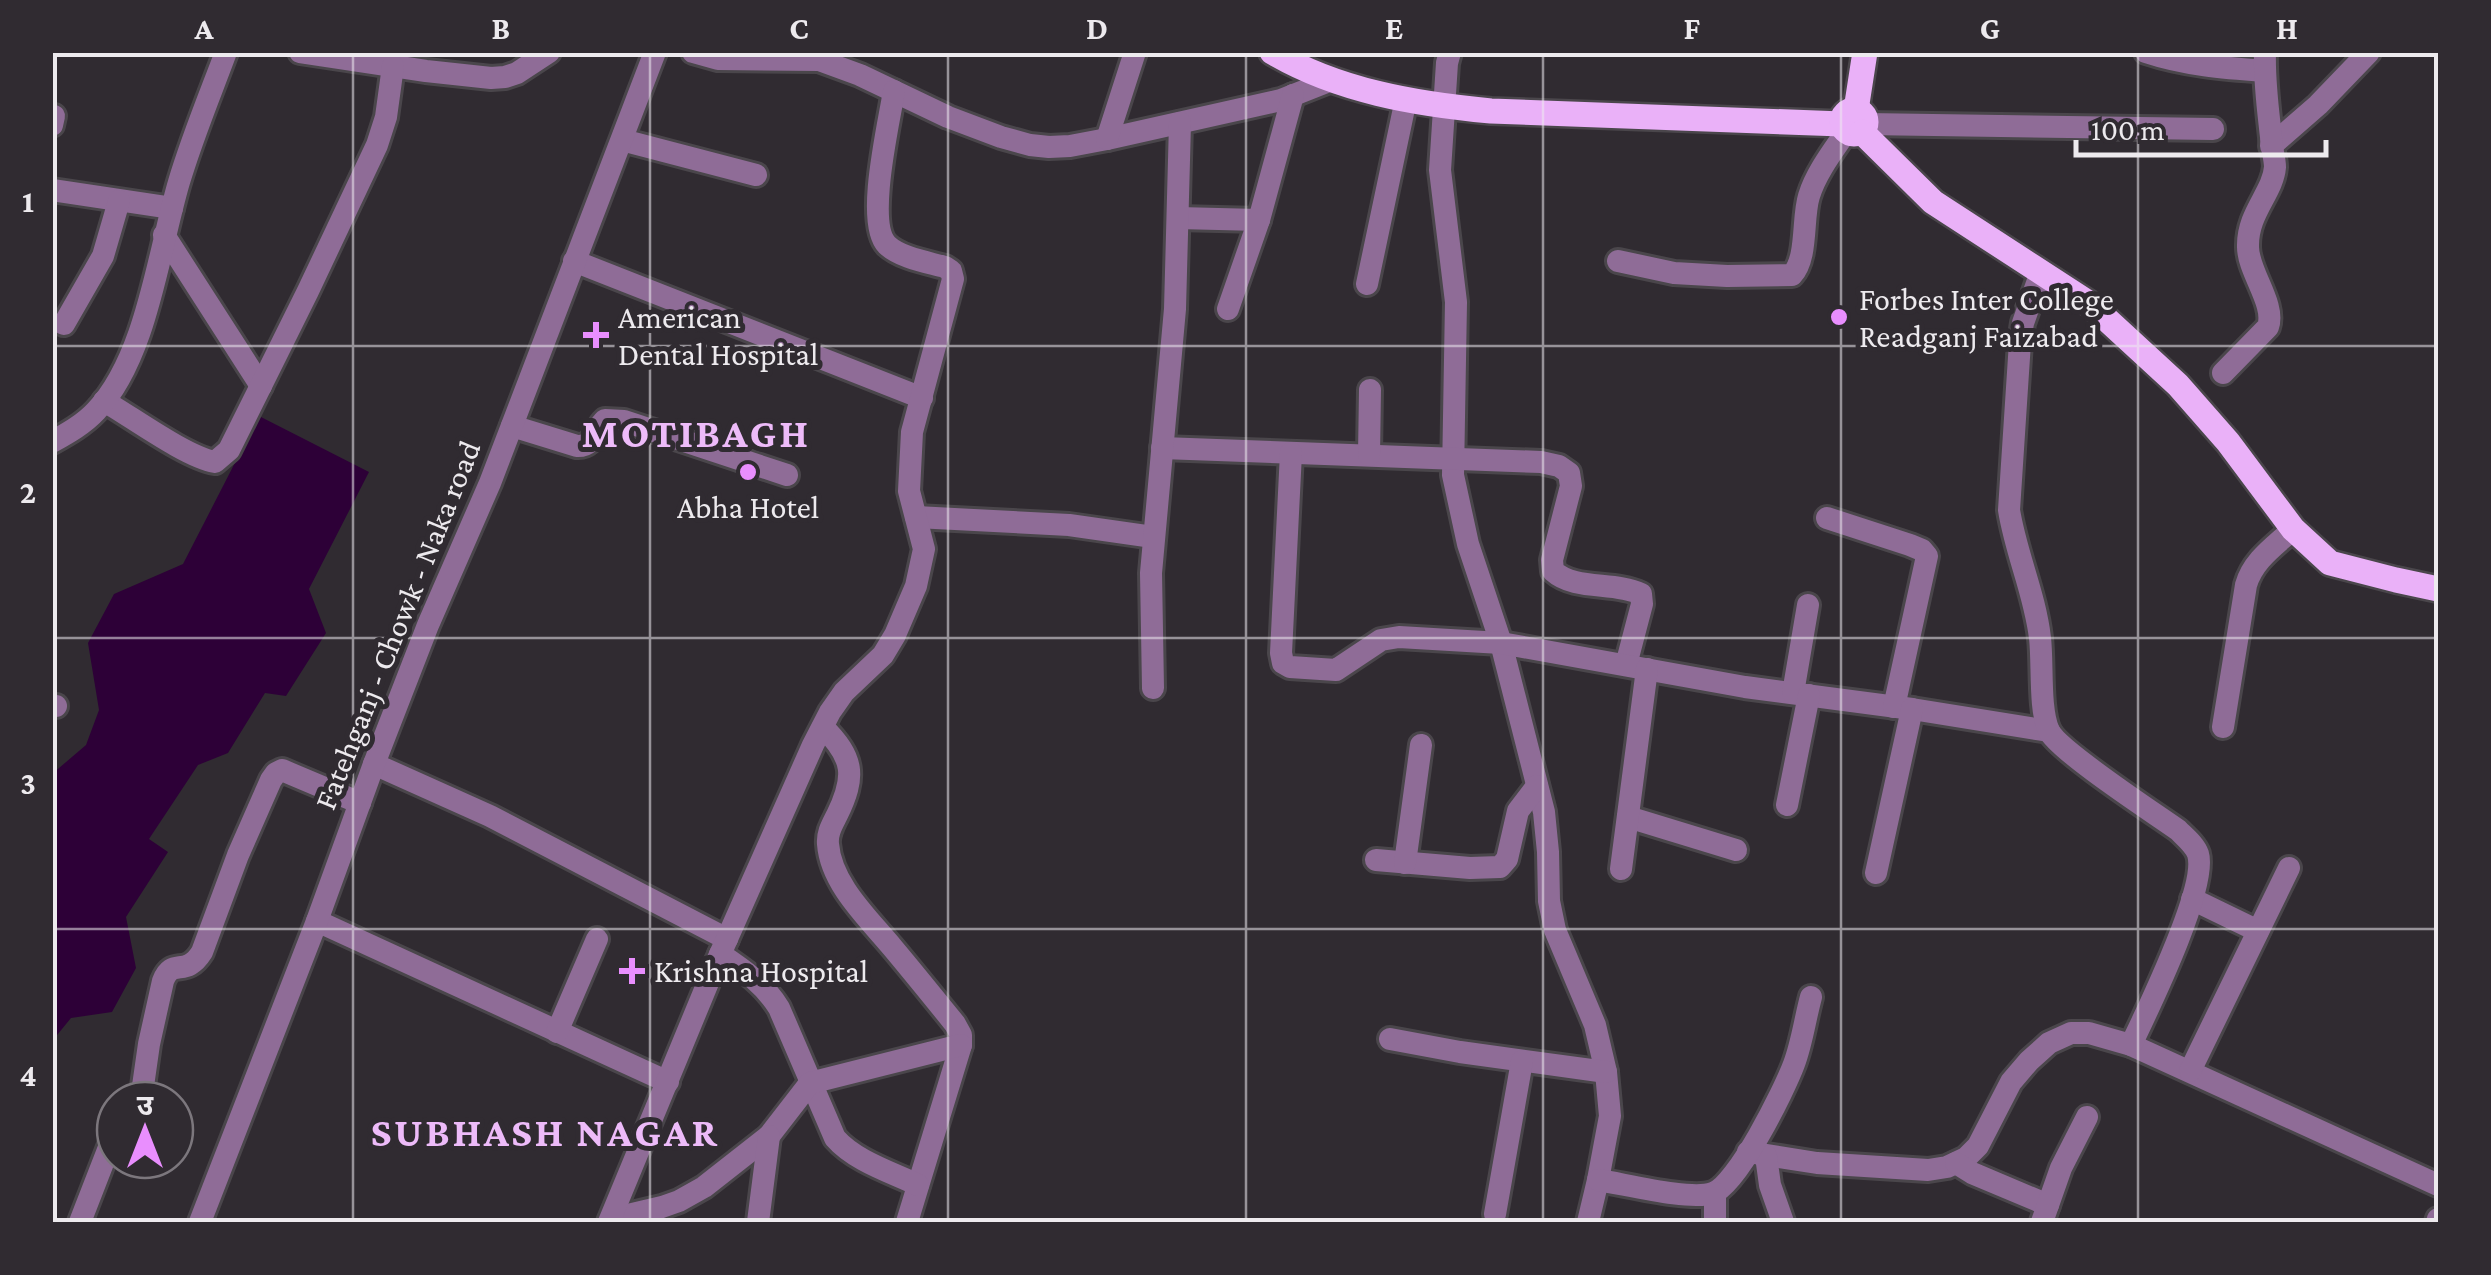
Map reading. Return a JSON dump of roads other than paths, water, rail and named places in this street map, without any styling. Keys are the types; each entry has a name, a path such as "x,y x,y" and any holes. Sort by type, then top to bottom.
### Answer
{"main road":[{"path":"1272,52 1329,81 1444,107 1854,124 1933,202 2090,304 2178,385 2228,442 2293,529 2330,562 2438,588"},
{"path":"1854,124 1865,52"}],"street":[{"path":"52,442 80,425 104,401 126,368 142,327 192,144 226,52"},
{"path":"300,52 409,63 491,78 517,72 548,52"},
{"name":"Fatehganj - Chowk - Naka road","path":"200,1222 428,624 490,483 655,52"},
{"path":"693,52 718,59 819,60 948,117 1030,145 1070,146 1106,139 1293,96 1329,81"},
{"path":"1106,139 1135,52"},
{"path":"1450,52 1440,170 1456,302 1453,458 1458,506 1501,643 1537,786 1546,829 1549,901 1555,930 1595,1026 1606,1072 1610,1116 1588,1222"},
{"path":"2146,52 2182,63 2265,62 2275,164 2248,232 2248,249 2270,320 2268,327 2224,372"},
{"path":"2271,146 2318,106 2369,52"},
{"path":"104,401 206,460 215,462 229,450 383,132 409,63"},
{"path":"610,1221 723,946 823,727 844,692 882,654 901,623 922,563 924,549 908,491 912,432 954,279 946,267 899,253 880,236 878,200 894,91"},
{"path":"1228,309 1259,220 1293,96"},
{"path":"1367,284 1406,99"},
{"path":"1153,688 1153,537 1173,327 1180,123"},
{"path":"1618,261 1674,273 1792,274 1798,268 1811,189 1854,124 2212,129"},
{"path":"622,140 756,175"},
{"path":"52,190 172,208"},
{"path":"64,324 103,256 120,201"},
{"path":"1178,218 1259,220"},
{"path":"164,236 260,386"},
{"path":"574,261 922,398"},
{"path":"2041,272 2020,342 2009,510 2040,637 2049,731 2074,755 2178,830 2198,855 2192,899 2168,966 2131,1045"},
{"path":"1368,456 1370,390"},
{"path":"512,426 584,446 605,420 624,421 788,475"},
{"path":"1162,448 1541,462 1569,473 1571,486 1552,560 1553,571 1562,579 1641,594 1628,817 1621,869"},
{"path":"1291,454 1281,652 1283,663 1290,667 1336,670 1381,640 1399,636 1501,643 2049,731"},
{"path":"916,517 1069,525 1153,537"},
{"path":"1826,518 1910,545 1927,556 1876,873"},
{"path":"2223,727 2250,572 2293,529"},
{"path":"1788,805 1808,606"},
{"path":"823,727 844,751 849,771 847,793 829,831 831,861 848,892 961,1035 962,1045 907,1222"},
{"path":"1406,862 1421,745"},
{"path":"374,764 490,816 723,946 779,1008 829,1128 843,1148 918,1185"},
{"path":"144,1080 166,972 188,967 202,952 238,854 276,773 288,772 360,803"},
{"path":"1376,860 1500,867 1507,859 1518,811 1537,786"},
{"path":"1628,817 1736,850"},
{"path":"2190,1071 2288,868"},
{"path":"2192,899 2258,931"},
{"path":"317,921 668,1082"},
{"path":"557,1032 597,939"},
{"path":"1598,1180 1698,1196 1714,1193 1727,1184 1757,1154 1794,1063 1810,997"},
{"path":"1757,1154 1817,1164 1928,1170 1956,1163 1978,1146 2010,1082 2029,1061 2049,1043 2071,1033 2089,1032 2131,1045 2438,1185"},
{"path":"1390,1039 1606,1072"},
{"path":"610,1221 679,1201 704,1187 770,1136 810,1084 962,1045"},
{"path":"1495,1214 1522,1061"},
{"path":"1956,1163 2045,1214 2086,1117"},
{"path":"758,1222 770,1136"},
{"path":"1757,1154 1783,1222"},
{"path":"80,1222 96,1180"},
{"path":"1714,1193 1715,1222"}],"place":[{"name":"Forbes Inter College Readganj Faizabad","path":"1839,317"},
{"name":"American Dental Hospital","path":"596,335"},
{"name":"Abha Hotel","path":"748,472"},
{"name":"Krishna Hospital","path":"632,971"}],"district":[{"name":"MOTIBAGH","path":"696,432"},
{"name":"SUBHASH NAGAR","path":"545,1131"}]}
